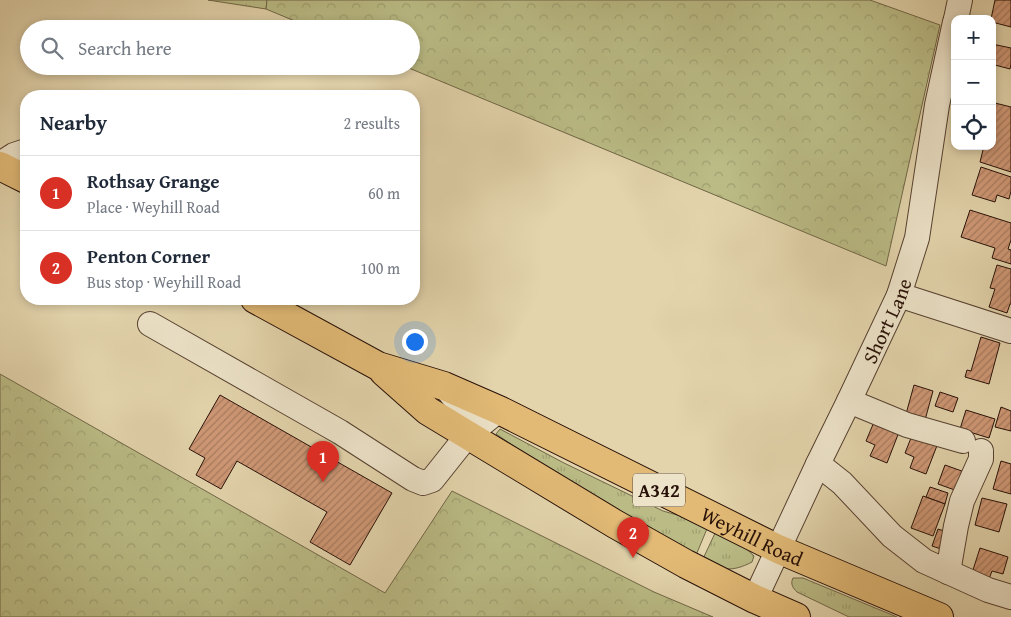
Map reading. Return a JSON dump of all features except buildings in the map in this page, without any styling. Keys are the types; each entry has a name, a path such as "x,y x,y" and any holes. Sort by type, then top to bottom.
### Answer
{"main road":[{"path":"0,165 20,176"},
{"name":"Weyhill Road","path":"266,305 378,366 444,386 499,410 778,549 939,617"},
{"name":"Weyhill Road","path":"378,366 428,411 467,436 686,564 755,599 796,617"}],"street":[{"name":"Short Lane","path":"956,15 960,0"},
{"name":"Short Lane","path":"755,599 898,295 917,238 937,105 951,39"},
{"path":"0,165 20,153"},
{"path":"898,295 1011,331"},
{"path":"150,324 340,432 412,479 423,483 432,480 467,436 499,410"},
{"path":"444,386 462,407 467,436"},
{"path":"849,401 907,424 972,446 981,459 962,501 948,572"},
{"path":"818,464 842,483 892,536 924,562 988,590 1011,597"}],"green space":[{"path":"208,0 267,0 266,9"},
{"path":"267,0 870,0 940,25 886,266 420,73 420,20 292,20 266,9"},
{"path":"0,374 385,593 452,491 654,592 713,617 0,617"},
{"path":"500,429 564,463 663,511 709,524 694,560 657,533 521,451 496,434"},
{"path":"717,529 737,541 750,552 754,556 752,562 732,569 701,563"},
{"path":"793,578 803,578 897,617 849,617 797,592 792,586"}],"place":[{"name":"Rothsay Grange","path":"323,482"},
{"name":"Penton Corner","path":"633,558"}]}
